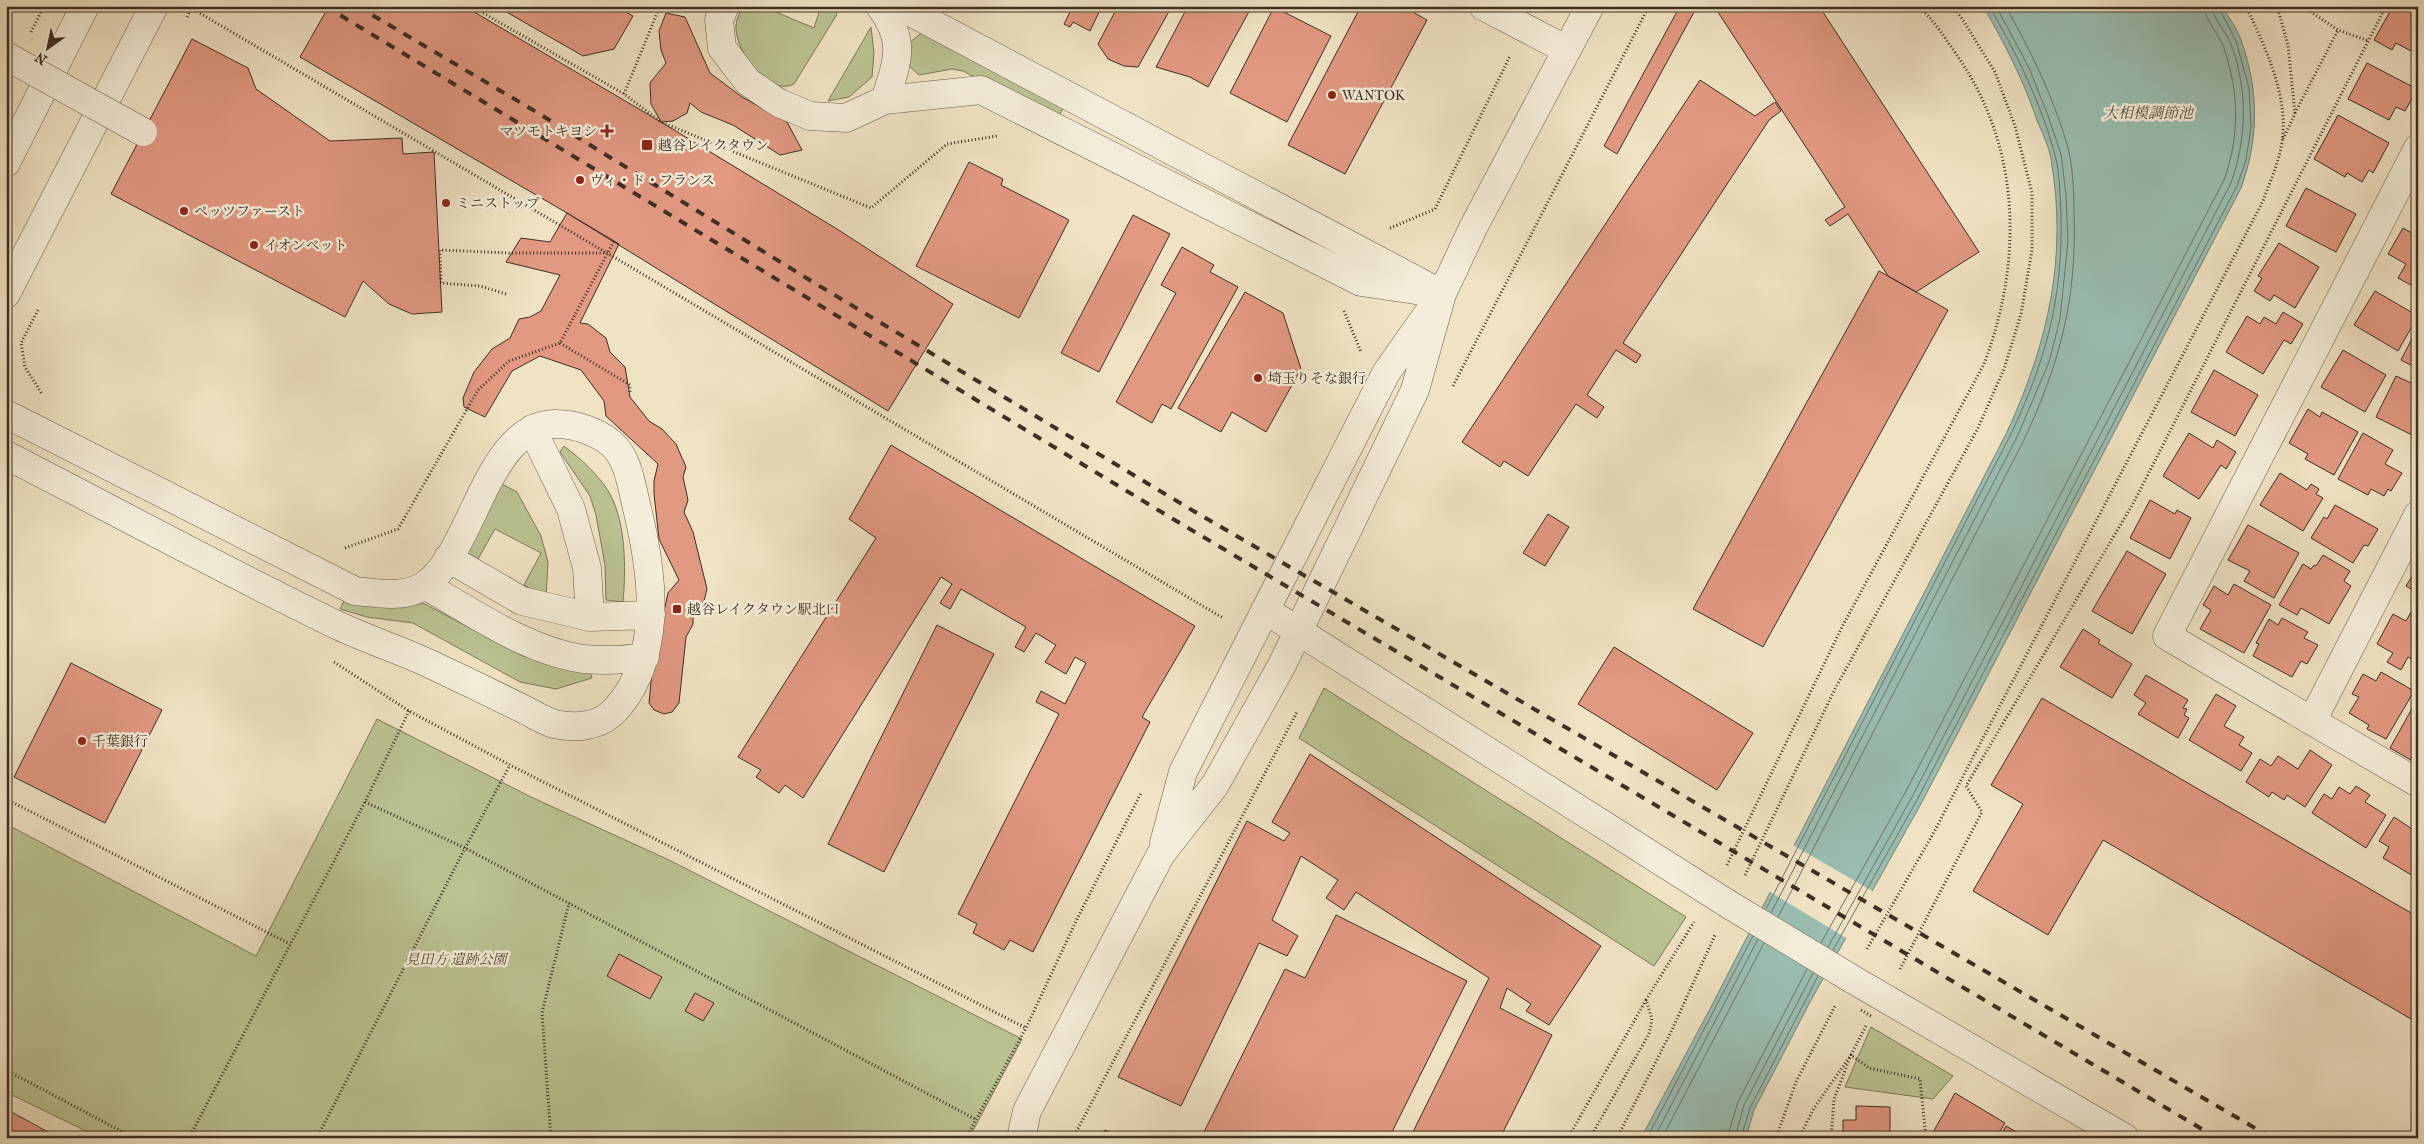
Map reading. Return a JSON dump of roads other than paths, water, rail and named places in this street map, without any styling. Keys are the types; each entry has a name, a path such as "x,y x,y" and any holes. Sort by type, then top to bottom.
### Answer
{"street":[{"path":"6,164 85,6"},
{"path":"6,294 154,6"},
{"path":"725,6 719,20 722,48 748,82 779,104 810,116 846,118 885,100 981,90 1361,282 1442,294"},
{"path":"880,6 891,21 899,56 885,100"},
{"path":"899,6 1442,294"},
{"path":"1483,6 1567,50"},
{"path":"1020,1138 1027,1111 1161,854 1215,786 1282,666 1416,390 1442,294 1473,228 1590,6"},
{"path":"6,56 143,132"},
{"path":"2418,148 2167,636 2418,783"},
{"path":"1161,854 1183,772 1386,373 1442,294"},
{"path":"6,414 355,591 402,594 425,585 448,558 495,467 513,446 532,429 556,423 588,430 612,444 626,464 642,530 651,615 645,657 638,677 617,709 601,722 582,726 554,724 427,662 342,628 6,455"},
{"path":"532,429 571,509 587,568 590,617"},
{"path":"2312,721 2418,516"},
{"path":"448,558 522,601 590,617 651,615"},
{"path":"425,585 476,615 554,652 583,659 615,661 645,657"},
{"path":"1265,610 1719,898 1874,993 2125,1138"},
{"path":"1003,1138 1027,1111"}],"water":[{"name":"大相模調節池","path":"1983,6 2222,6 2239,36 2247,59 2254,96 2254,133 2247,170 2241,188 1922,802 1810,1002 1754,1110 1746,1138 1641,1138 1711,1007 2007,432 2034,366 2051,299 2055,265 2056,195 2051,159 2033,107 2006,49"}],"railway":[{"path":"325,6 1173,519 2217,1138"},
{"path":"357,6 533,110 813,282 1185,506 2272,1138"}],"place":[{"name":"WANTOK","path":"1332,95"},
{"name":"マツモトキヨシ","path":"607,131"},
{"name":"越谷レイクタウン","path":"647,145"},
{"name":"ヴィ・ド・フランス","path":"580,180"},
{"name":"ミニストップ","path":"446,203"},
{"name":"ペッツファースト","path":"184,211"},
{"name":"イオンペット","path":"254,245"},
{"name":"埼玉りそな銀行","path":"1258,378"},
{"name":"越谷レイクタウン駅北口","path":"677,609"},
{"name":"千葉銀行","path":"82,741"}],"park label":[{"name":"見田方 遺跡公園","path":"456,959"}]}
